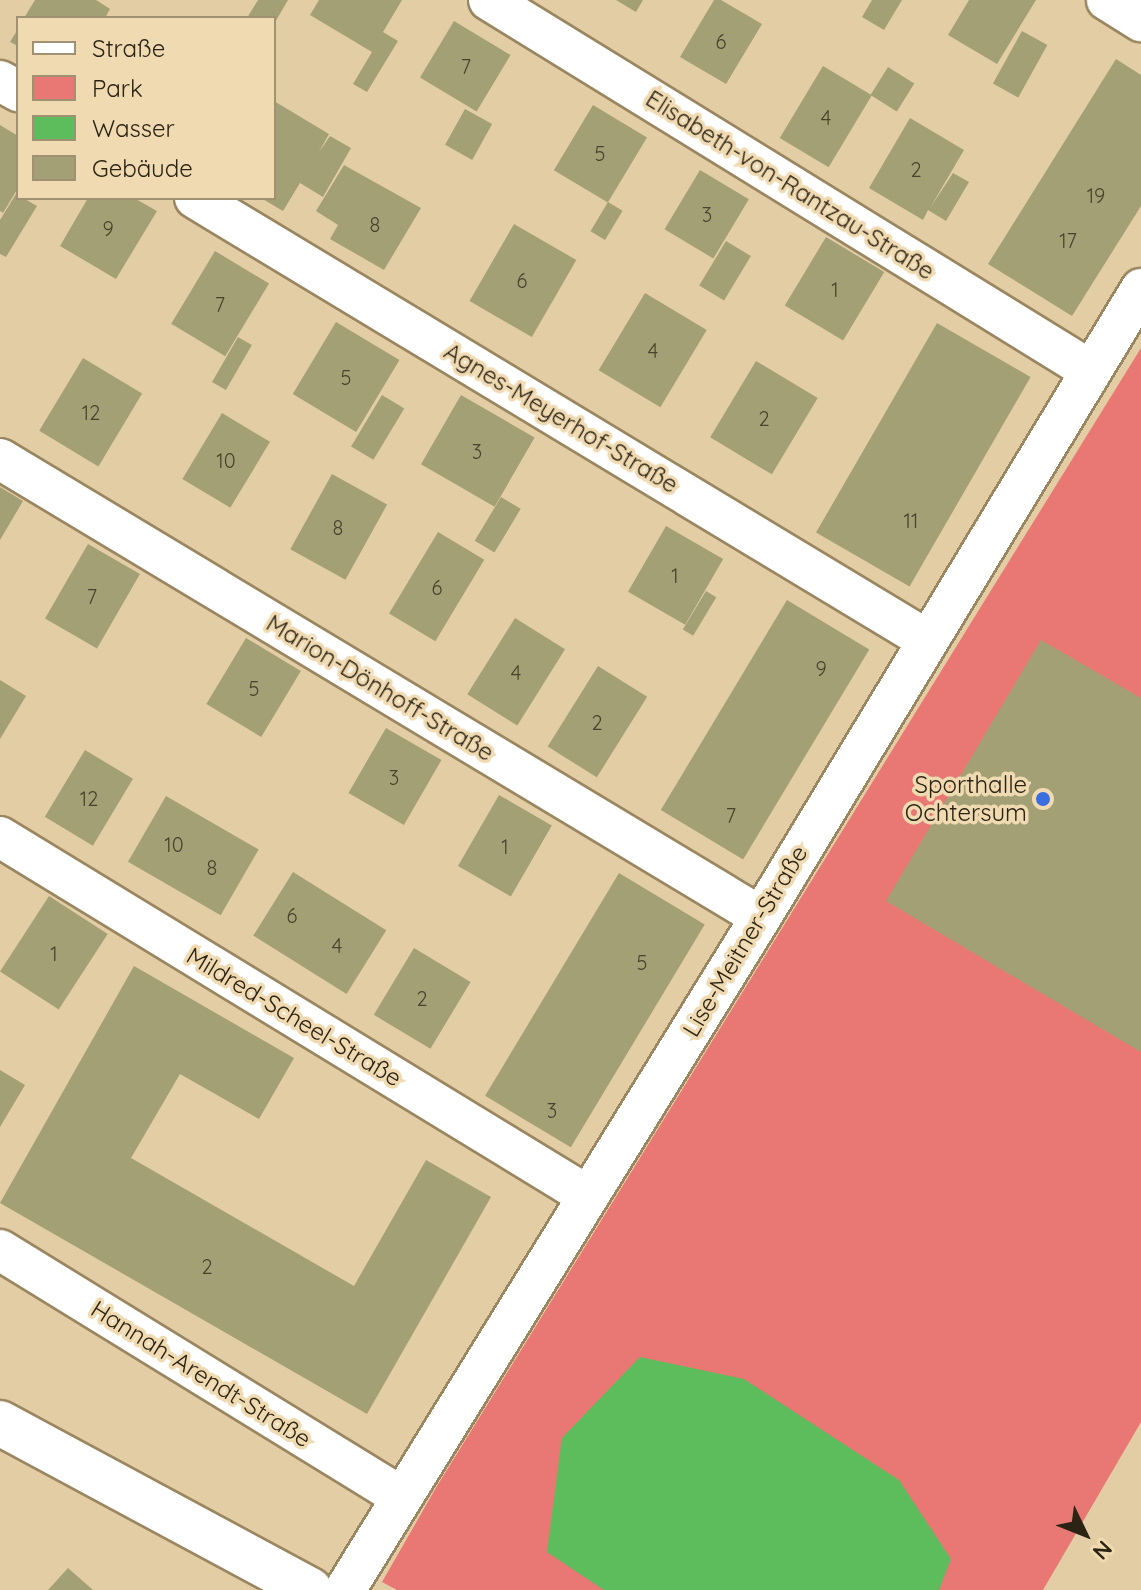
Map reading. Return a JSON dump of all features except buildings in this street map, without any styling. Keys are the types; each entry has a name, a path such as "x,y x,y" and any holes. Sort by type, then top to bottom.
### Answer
{"main road":[{"path":"0,1423 310,1590"}],"street":[{"name":"Elisabeth-von-Rantzau-Straße","path":"489,0 1091,371"},
{"path":"1107,0 1141,21"},
{"name":"Agnes-Meyerhof-Straße","path":"198,200 927,640"},
{"name":"Lise-Meitner-Straße","path":"345,1590 761,917 1141,289"},
{"name":"Marion-Dönhoff-Straße","path":"0,459 761,917"},
{"name":"Mildred-Scheel-Straße","path":"0,837 588,1196"},
{"name":"Hannah-Arendt-Straße","path":"0,1250 402,1497"}],"green space":[{"path":"1141,348 1141,1422 1043,1590 397,1590 382,1582 437,1486"}],"water":[{"path":"640,1357 744,1379 899,1480 951,1559 939,1590 604,1590 547,1552 562,1438"}],"place":[{"name":"Sporthalle Ochtersum","path":"1043,799"}]}
